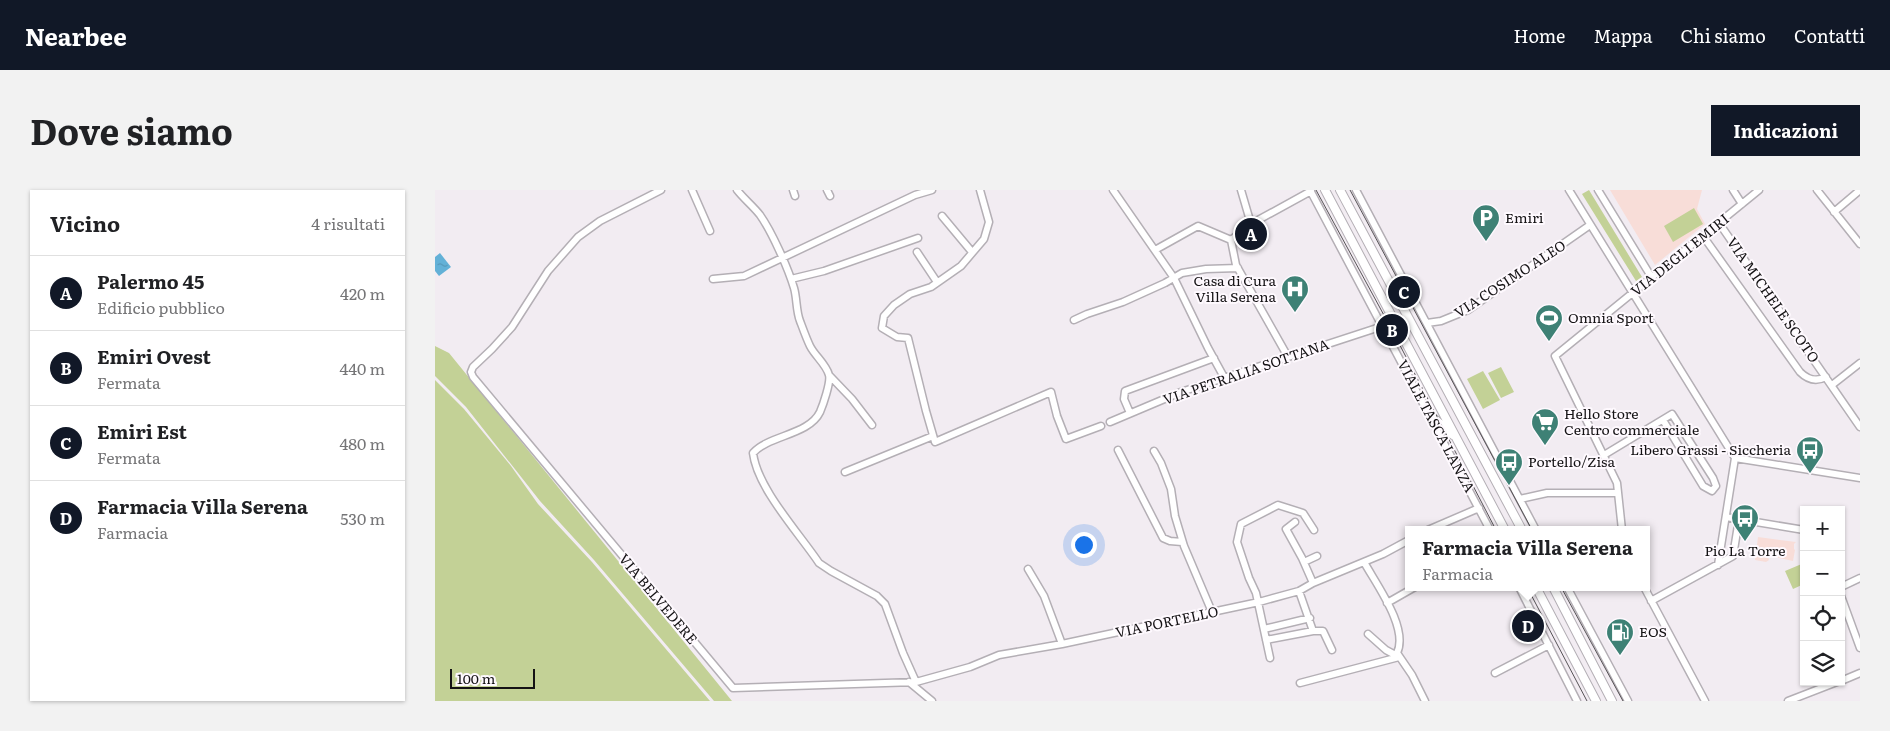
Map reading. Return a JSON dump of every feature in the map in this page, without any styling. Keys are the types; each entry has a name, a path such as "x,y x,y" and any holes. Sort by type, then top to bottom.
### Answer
{"main road":[{"path":"1325,190 1503,526"},
{"path":"1340,190 1520,526"},
{"path":"1431,416 1457,438"},
{"path":"1538,591 1596,701"},
{"path":"1555,591 1612,701"}],"street":[{"name":"VIA BELVEDERE","path":"661,190 600,220 578,237 548,271 513,328 473,367 471,372 473,377 733,688 916,682"},
{"path":"693,190 710,231"},
{"path":"737,190 759,214 782,258 795,289 799,320 810,345 829,375 862,410 872,425"},
{"path":"713,279 744,276 915,195 932,190"},
{"path":"979,190 989,222 983,239 961,266 931,287 910,294 894,305 885,316 881,328 897,337 908,338 935,442 1051,392 1057,416 1066,439 1101,426"},
{"path":"1113,190 1174,278 1225,379"},
{"path":"1241,190 1251,224"},
{"path":"1356,190 1534,526"},
{"path":"1569,190 1735,458 1718,565"},
{"path":"1598,190 1653,278"},
{"path":"1733,190 1742,204"},
{"name":"VIA DEGLI EMIRI","path":"1622,526 1617,483 1555,356 1759,190"},
{"path":"1817,190 1860,244"},
{"path":"1834,212 1860,190"},
{"path":"1231,240 1251,224 1311,191"},
{"name":"VIALE TASCA LANZA","path":"1311,191 1488,526"},
{"path":"941,216 972,252"},
{"name":"VIA MICHELE SCOTO","path":"1719,223 1860,427"},
{"name":"VIA COSIMO ALEO","path":"1427,323 1441,321 1468,310 1590,225"},
{"path":"1155,250 1198,226 1231,240"},
{"name":"VIA MICHELE SCOTO","path":"1703,236 1800,372 1806,378 1818,380 1826,377"},
{"path":"791,279 824,271 918,238"},
{"path":"1231,240 1238,268 1289,357"},
{"path":"917,252 937,282"},
{"path":"1074,320 1123,302 1182,273 1206,269 1238,268"},
{"name":"VIA PETRALIA SOTTANA","path":"1110,422 1181,392 1225,379 1273,360 1289,357 1383,326"},
{"path":"1130,413 1124,399 1125,391 1213,358"},
{"path":"1832,385 1860,363"},
{"path":"829,375 829,382 820,412 813,421 758,447 753,453 754,462 762,481 819,563 877,596 885,604 916,682"},
{"path":"1604,455 1672,414 1713,478 1716,486 1711,491 1703,486 1663,420"},
{"path":"845,472 933,436"},
{"path":"1118,450 1163,538 1169,541 1182,542"},
{"path":"1154,451 1171,489 1175,516 1182,542 1212,612"},
{"path":"1735,458 1860,478"},
{"path":"1520,499 1547,492 1618,493"},
{"path":"1270,658 1259,602 1237,542 1241,524 1278,505 1303,513 1314,530"},
{"path":"1437,526 1479,508"},
{"path":"1726,517 1800,529"},
{"path":"1651,601 1733,556 1739,519"},
{"path":"1295,522 1286,529 1312,581"},
{"name":"VIA PORTELLO","path":"916,682 970,667 999,655 1062,644 1259,602 1299,591 1312,581 1364,562 1405,542"},
{"path":"1304,562 1317,556"},
{"path":"1364,562 1399,629 1401,640 1398,655"},
{"path":"1028,568 1044,596 1062,644"},
{"path":"1845,585 1860,578"},
{"path":"1299,591 1313,631"},
{"path":"1387,603 1408,591"},
{"path":"1521,591 1577,701"},
{"path":"1569,591 1628,701"},
{"path":"1646,591 1705,701"},
{"path":"1845,607 1860,648"},
{"path":"1264,629 1310,618"},
{"path":"1266,640 1313,631 1323,631 1332,650"},
{"path":"1368,634 1386,650 1398,655 1412,675 1425,701"},
{"path":"1495,673 1549,645"},
{"path":"1300,683 1398,655"},
{"path":"1845,679 1860,673"},
{"path":"909,682 932,701"},
{"path":"1788,701 1827,686"}],"shaded area":[{"path":"1610,190 1702,190 1697,209 1705,224 1655,265"},
{"path":"1758,537 1796,542 1794,544 1793,561 1774,557 1768,557 1769,560 1766,562 1755,560"}],"green space":[{"path":"1589,190 1642,277 1636,281 1582,194"},
{"path":"1694,208 1703,224 1673,242 1664,226"},
{"path":"435,346 449,353 732,701 714,701 594,560 540,501 466,407 435,376"},
{"path":"1501,367 1514,392 1501,398 1488,373"},
{"path":"1483,371 1500,400 1483,409 1467,379"},
{"path":"435,380 464,409 511,466 538,504 592,562 710,701 435,701"},
{"path":"1800,565 1800,586 1793,589 1785,571"}],"water":[{"path":"440,253 451,267 439,276 435,271 435,257"}],"tram line":[{"path":"1316,190 1392,330 1494,526"},
{"path":"1350,190 1530,526"},
{"path":"1529,591 1587,701"},
{"path":"1563,591 1623,701"}],"place":[{"name":"Palermo 45","path":"1251,234"},
{"name":"Emiri","path":"1486,242"},
{"name":"Emiri Est","path":"1404,292"},
{"name":"Casa di Cura Villa Serena","path":"1295,313"},
{"name":"Emiri Ovest","path":"1392,330"},
{"name":"Omnia Sport","path":"1549,342"},
{"name":"Hello Store Centro commerciale","path":"1545,446"},
{"name":"Libero Grassi - Siccheria","path":"1810,474"},
{"name":"Portello/Zisa","path":"1509,486"},
{"name":"Pio La Torre","path":"1745,542"},
{"name":"Farmacia Villa Serena","path":"1528,626"},
{"name":"EOS","path":"1620,656"}]}
